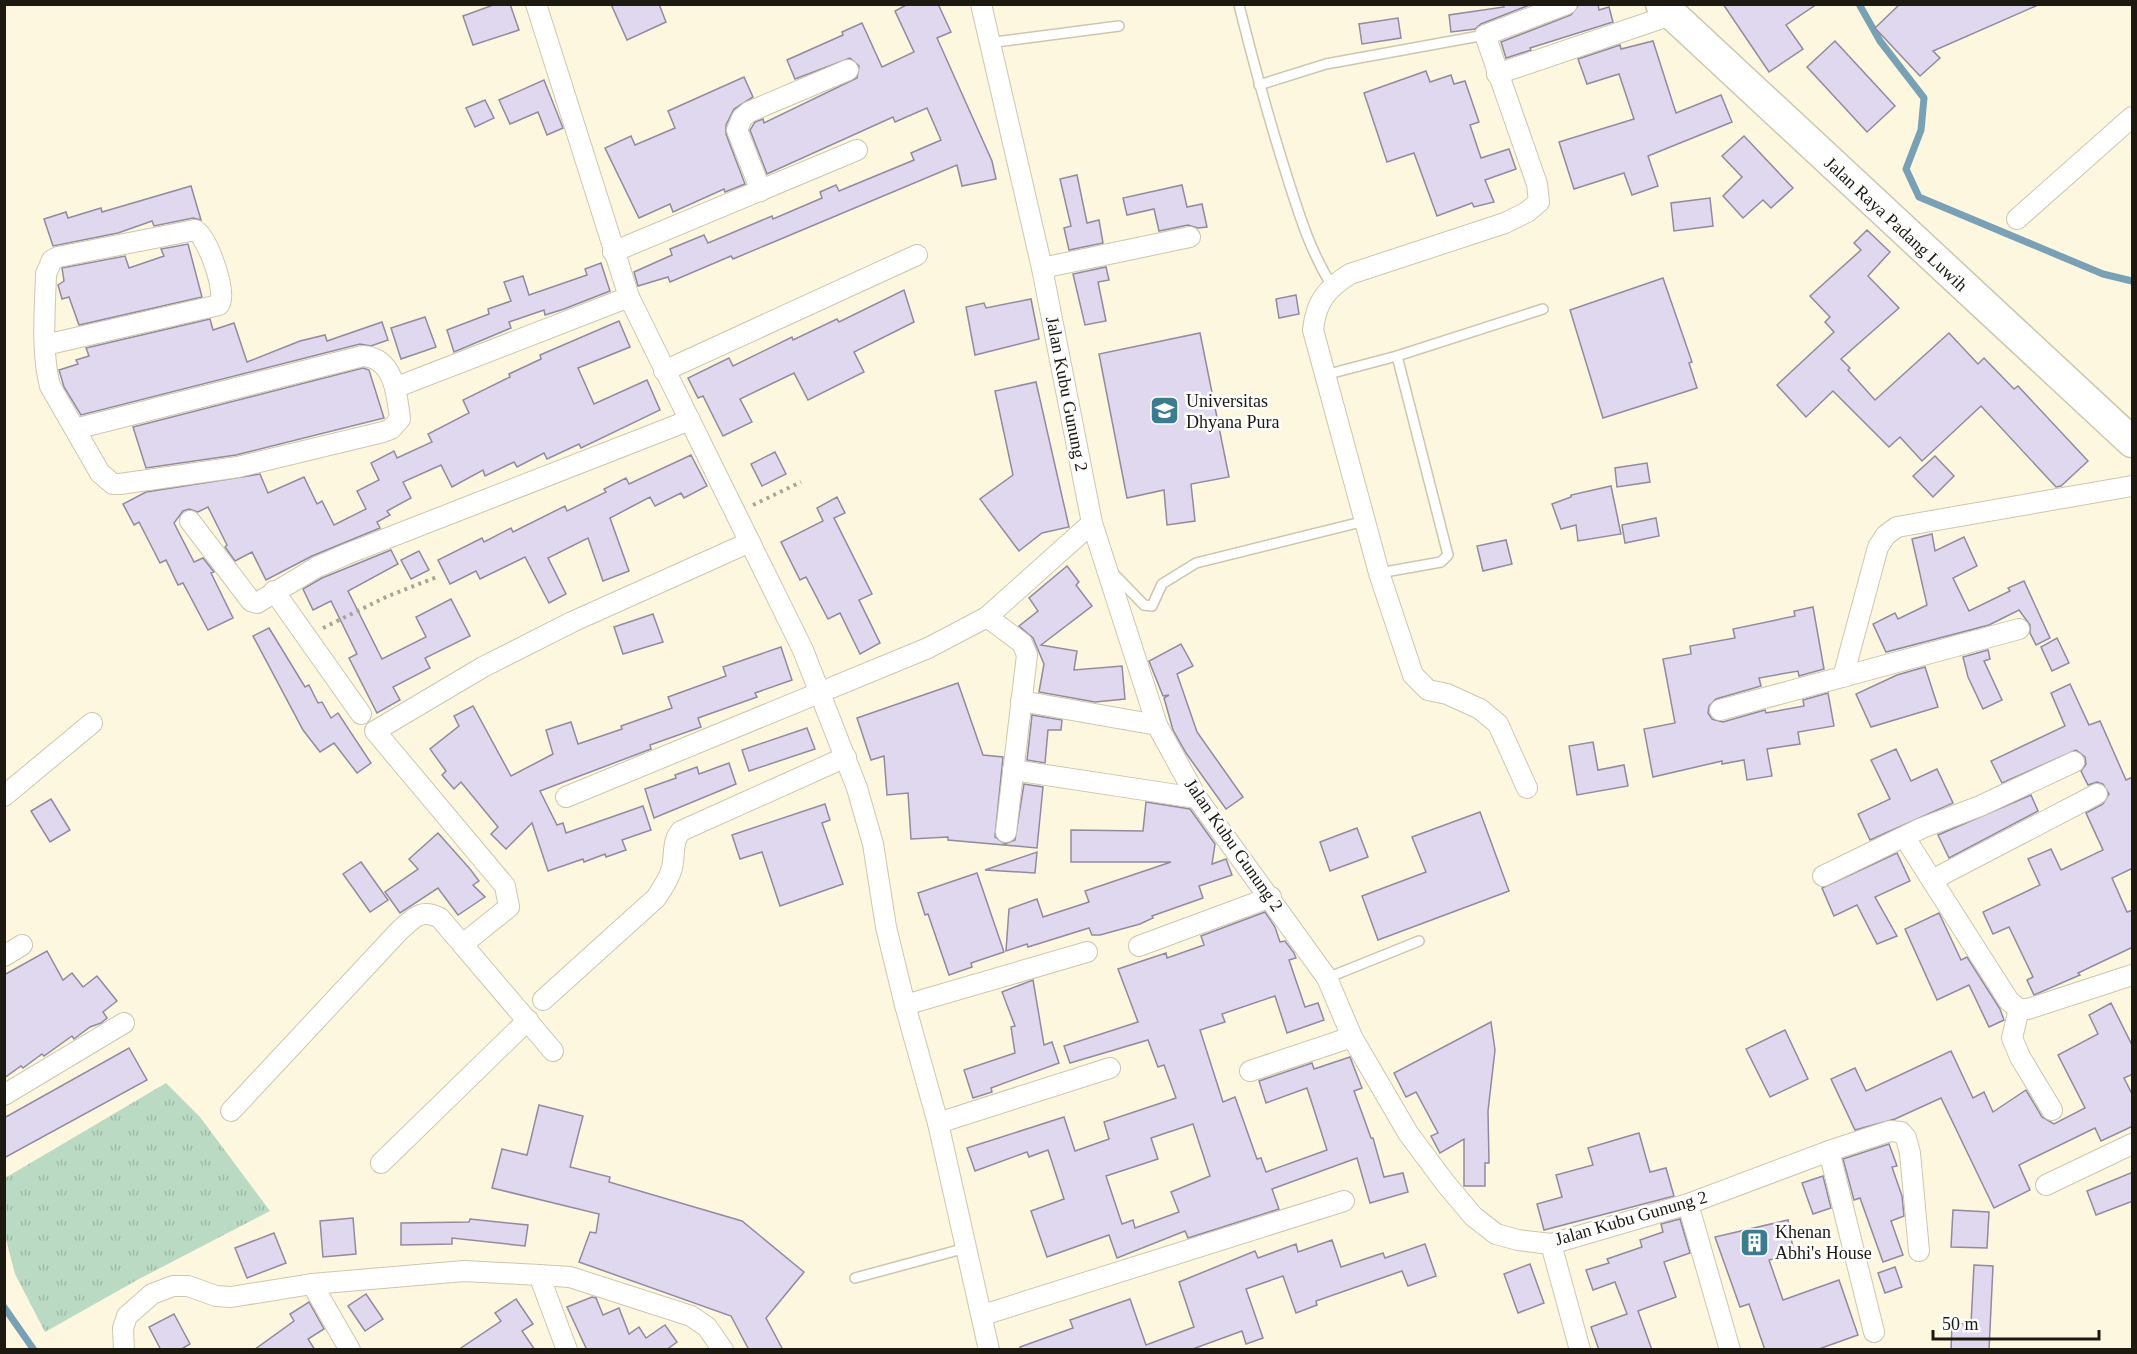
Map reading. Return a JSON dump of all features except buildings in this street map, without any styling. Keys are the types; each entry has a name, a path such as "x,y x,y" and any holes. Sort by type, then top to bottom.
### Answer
{"main road":[{"name":"Jalan Raya Padang Luwih","path":"1666,10 2133,442"}],"street":[{"path":"536,4 629,297 802,650 846,757 873,844 886,927 904,1005 938,1123 983,1315 989,1350"},
{"name":"Jalan Kubu Gunung 2","path":"981,4 988,43 1042,268 1092,524 1157,725 1197,798 1271,897 1327,978 1352,1037 1408,1133 1473,1216 1496,1234 1518,1240 1551,1244 1688,1204 1829,1150 1890,1131 1901,1132 1906,1138 1919,1251"},
{"path":"1527,788 1498,724 1480,709 1447,694 1428,690 1420,685 1413,675 1379,573 1313,330 1318,306 1332,286 1350,274 1505,223 1527,212 1539,202 1537,184 1485,35 1567,4"},
{"path":"1497,74 1666,10"},
{"path":"761,191 737,130 742,118 749,112 848,70"},
{"path":"2017,219 2133,117"},
{"path":"613,252 857,150"},
{"path":"45,345 219,305 223,293 200,232 195,230 58,257 52,260 46,274 45,345 46,371 50,386 75,429 106,480 112,484 138,483 238,467 383,432 391,429 400,418 397,387 384,365 375,357 363,356 75,429"},
{"path":"1042,268 1190,237"},
{"path":"664,371 917,255"},
{"path":"397,387 629,297"},
{"path":"190,521 251,601 257,603 274,591 347,554 690,420"},
{"path":"1843,677 1878,547 1886,535 1897,528 2133,486"},
{"path":"566,797 818,691 928,648 987,617 1092,524"},
{"path":"463,944 509,907 505,886 375,731 483,667 562,627 750,542"},
{"path":"274,591 361,714"},
{"path":"987,617 1026,648 1006,832"},
{"path":"1720,710 2019,628"},
{"path":"1021,701 1157,725"},
{"path":"4,796 92,723"},
{"path":"543,1000 656,898 672,868 675,837 681,831 846,757"},
{"path":"1823,876 1922,828 1980,806 2074,762"},
{"path":"1013,770 1197,798"},
{"path":"1932,880 2097,794"},
{"path":"1905,838 2009,1001 2019,1009 2028,1009 2133,975"},
{"path":"1139,946 1271,897"},
{"path":"231,1111 400,930 419,913 430,913 440,918 553,1051"},
{"path":"4,956 22,945"},
{"path":"904,1005 1087,952"},
{"path":"2019,1009 2012,1038 2052,1110"},
{"path":"381,1163 528,1020"},
{"path":"4,1095 124,1023"},
{"path":"1250,1071 1352,1037"},
{"path":"938,1123 1110,1068"},
{"path":"2046,1185 2133,1144"},
{"path":"1829,1150 1874,1332"},
{"path":"983,1315 1344,1201"},
{"path":"1688,1204 1730,1350"},
{"path":"1551,1244 1580,1350"},
{"path":"124,1350 123,1328 127,1316 152,1294 173,1286 188,1286 216,1296 231,1297 312,1284 464,1272 570,1277 691,1316 707,1327 723,1350"},
{"path":"539,1275 567,1350"},
{"path":"312,1284 350,1350"}],"lane":[{"path":"1239,5 1259,85 1303,227 1315,259 1332,286"},
{"path":"988,43 1119,26"},
{"path":"1259,85 1326,64 1485,35"},
{"path":"1325,375 1397,356 1543,309"},
{"path":"1379,573 1441,562 1448,555 1397,356"},
{"path":"1104,566 1144,605 1152,606 1162,584 1196,563 1365,521"},
{"path":"1327,978 1419,941"},
{"path":"855,1278 966,1248"}],"path":[{"path":"735,514 801,482"},
{"path":"306,637 388,596 437,577"}],"green space":[{"path":"166,1083 200,1117 270,1211 139,1279 45,1332 15,1274 5,1236 5,1178"}],"waterway":[{"path":"1859,4 1880,41 1924,98 1921,130 1906,169 1919,197 2103,274 2132,281"},
{"path":"4,1307 34,1350"}],"place":[{"name":"Universitas Dhyana Pura","path":"1165,411"},
{"name":"Khenan Abhi's House","path":"1754,1242"}]}
